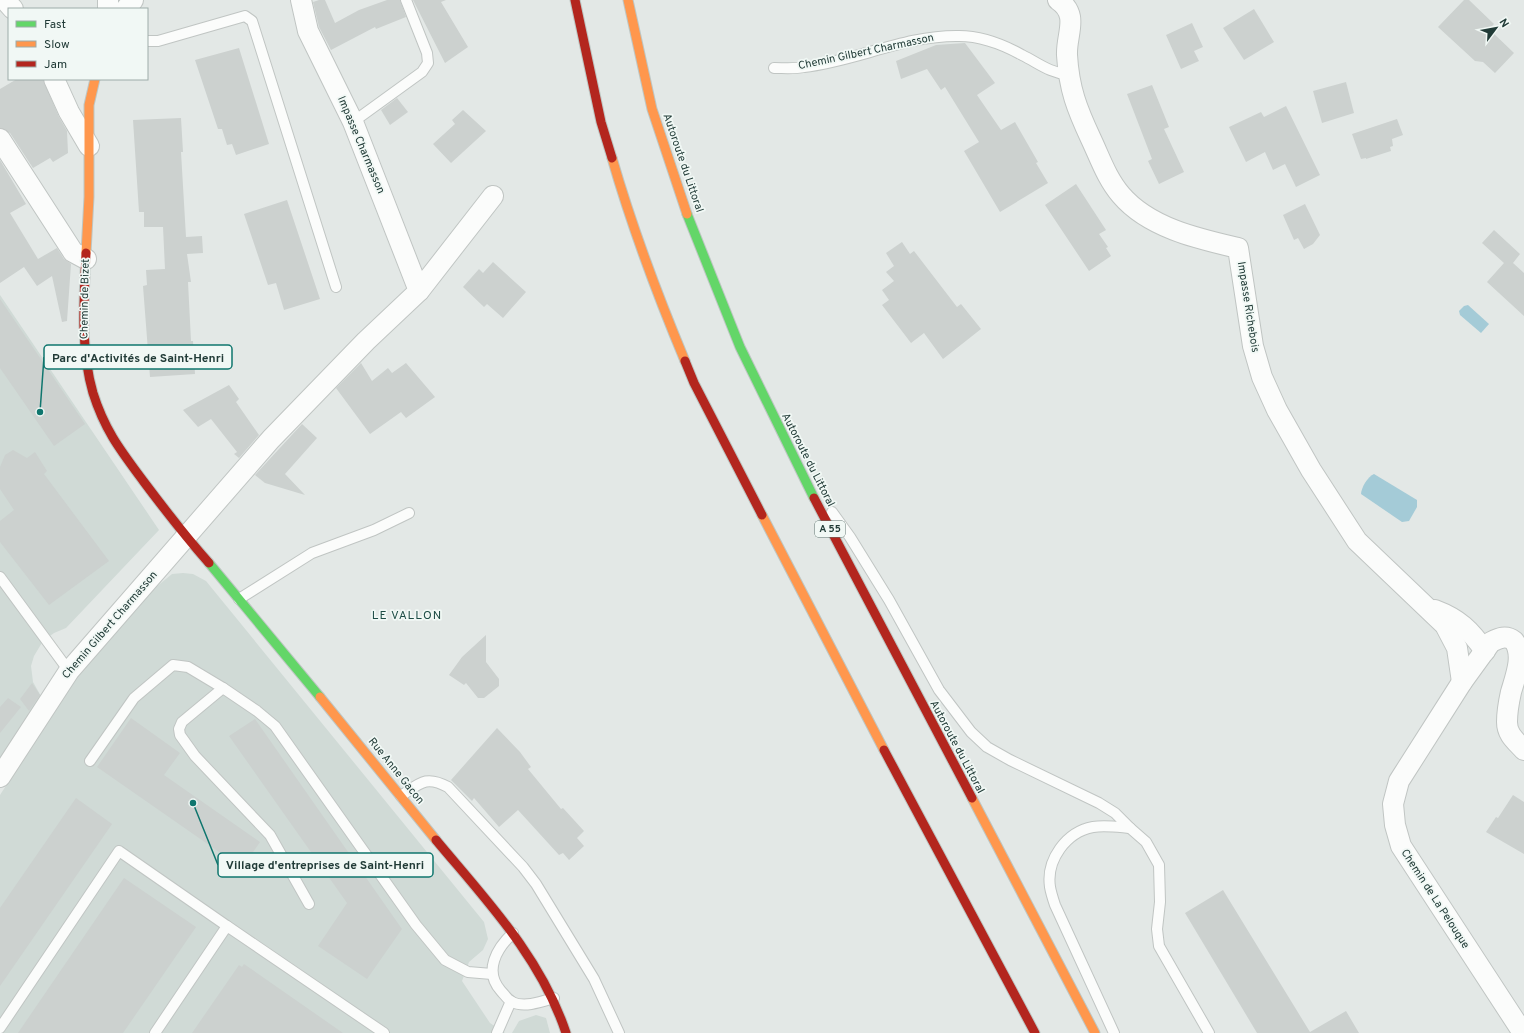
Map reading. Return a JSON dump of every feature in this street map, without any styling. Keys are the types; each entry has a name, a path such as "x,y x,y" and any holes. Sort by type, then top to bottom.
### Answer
{"main road":[{"path":"575,0 601,122 627,210 661,303 694,383 866,717 1035,1033"},
{"name":"Autoroute du Littoral","path":"628,0 652,109 686,211 740,347 798,467 1094,1033"},
{"name":"Chemin de Bizet","path":"95,80 89,105 86,259 83,321 84,345 93,392 102,418 112,439 186,537"},
{"name":"Rue Anne Gacon","path":"186,537 239,599 513,933 538,970 554,998 566,1033"}],"street":[{"path":"5,0 12,8"},
{"path":"127,8 133,0"},
{"name":"Impasse Charmasson","path":"301,0 308,31 353,122 419,291"},
{"name":"Impasse Richebois","path":"1058,0 1064,5 1071,16 1067,53 1071,90 1077,108 1109,177 1121,195 1138,211 1164,225 1189,235 1238,248 1252,346 1262,377 1277,410 1311,470 1357,540 1445,625 1457,648 1462,682"},
{"path":"54,80 69,112 89,146"},
{"path":"0,139 73,252 86,259"},
{"name":"Chemin Gilbert Charmasson","path":"0,777 69,671 271,439 366,341 419,291 493,196"},
{"name":"Impasse Richebois","path":"1424,605 1454,617 1472,633 1485,651"},
{"name":"Chemin de La Pelouque","path":"1524,750 1509,734 1507,723 1511,691 1523,658 1519,646 1509,638 1499,638 1491,642 1462,682 1399,781 1393,804 1395,825 1401,846 1524,1033"}],"lane":[{"path":"353,122 422,72 428,62 427,53 406,0"},
{"path":"148,41 158,41 245,16 252,21 336,287"},
{"name":"Chemin Gilbert Charmasson","path":"774,68 804,67 929,38 959,36 992,42 1021,54 1052,72 1069,75"},
{"path":"798,467 850,537 889,600 939,690 971,732 988,747 1115,813 1146,842 1159,865 1160,902 1157,930 1159,946 1209,1033"},
{"path":"239,599 312,553 374,530 409,513"},
{"path":"0,577 69,671"},
{"path":"90,761 134,698 173,665 188,667 224,688 257,711 275,726 416,925 445,960 468,972 492,974"},
{"path":"224,688 182,722 179,729 180,735 195,756 270,836 309,904"},
{"path":"401,796 422,782 436,780 448,787 523,867 582,958 594,979 618,1033"},
{"path":"1114,1033 1055,905 1050,886 1051,869 1055,855 1063,844 1075,834 1092,827 1130,828"},
{"path":"0,1028 119,851 384,1033"},
{"path":"155,1033 228,926"},
{"path":"513,933 497,951 493,962 492,974 498,987 511,1002 529,1004 554,998"},
{"path":"497,1033 511,1002"}],"shaded area":[{"path":"0,295 159,530 66,628 54,633 43,641 34,656 31,666 33,682 42,698 0,762"},
{"path":"172,574 193,574 206,581 484,922 488,939 483,950 469,962 462,981 490,1023 505,1033 0,1033 0,795 73,681 133,606"},
{"path":"536,1015 546,1018 550,1033 512,1033 519,1021"}],"water":[{"path":"1468,305 1489,324 1481,333 1460,315 1459,311 1464,306"},
{"path":"1374,474 1417,500 1417,507 1409,521 1402,522 1361,494 1365,482"}],"building":[{"path":"325,0 335,23 359,10 387,0 400,0 406,17 376,29 375,27 331,50 319,27 313,2"},
{"path":"413,0 446,0 441,2 468,47 445,63"},
{"path":"1464,0 1469,0 1494,24 1489,29 1514,53 1495,73 1483,62 1475,61 1438,27"},
{"path":"1254,9 1274,42 1244,60 1223,28"},
{"path":"1192,23 1203,47 1194,51 1199,61 1181,69 1166,35"},
{"path":"965,43 995,83 977,95 1001,130 1015,122 1048,183 1000,212 964,151 979,142 945,87 941,90 927,69 901,79 896,61 936,45"},
{"path":"239,48 269,144 236,155 232,144 227,145 222,129 218,129 195,60"},
{"path":"15,80 43,80 59,117 67,131 68,153 53,162 50,158 33,168 10,133 0,128 0,89"},
{"path":"1346,82 1354,113 1322,123 1313,91"},
{"path":"1152,85 1169,127 1164,129 1184,172 1159,184 1148,161 1152,159 1127,94"},
{"path":"397,98 408,112 390,125 381,110"},
{"path":"1286,106 1320,175 1296,187 1285,164 1273,170 1265,152 1246,162 1229,127 1261,112 1264,117"},
{"path":"463,110 486,131 451,163 433,144 455,124 452,120"},
{"path":"181,118 183,152 181,152 186,237 202,236 203,253 187,254 191,282 188,282 191,341 193,341 195,374 150,377 143,286 147,285 146,270 165,269 163,227 144,227 144,212 139,212 133,120"},
{"path":"1397,119 1403,135 1392,139 1393,146 1390,147 1391,151 1366,159 1361,159 1352,134"},
{"path":"0,160 26,204 10,213 38,259 57,248 64,259 71,264 67,321 62,322 52,276 37,286 24,267 0,283"},
{"path":"1076,184 1106,230 1099,234 1108,247 1106,248 1111,256 1089,271 1045,205"},
{"path":"287,200 320,299 284,310 276,283 268,285 244,214"},
{"path":"1305,204 1320,235 1313,244 1304,249 1298,238 1294,240 1283,215"},
{"path":"1494,230 1520,254 1513,263 1524,273 1524,316 1487,282 1504,263 1482,243"},
{"path":"902,242 910,254 914,251 957,307 961,304 981,329 943,359 924,333 911,343 882,305 889,300 882,290 894,281 886,272 894,266 886,253"},
{"path":"493,262 526,292 503,318 487,304 484,307 463,287 479,269 483,273"},
{"path":"0,299 85,424 54,446 0,368"},
{"path":"361,363 372,381 388,368 392,373 406,363 435,397 406,418 401,412 370,434 336,388"},
{"path":"229,385 239,399 236,402 259,435 239,458 234,454 237,452 211,419 198,427 183,410"},
{"path":"302,424 317,438 285,474 305,495 265,483 255,475"},
{"path":"13,450 27,458 35,452 47,471 44,474 109,561 49,605 0,542 0,521 14,510 0,489 0,467 5,455"},
{"path":"486,635 486,662 499,679 499,686 484,698 478,698 466,683 464,685 449,675 462,657"},
{"path":"32,683 40,695 29,711 20,699"},
{"path":"8,698 21,707 0,733 0,707"},
{"path":"131,718 180,753 164,775 260,842 242,868 97,767"},
{"path":"255,719 402,929 367,979 318,946 347,903 229,736"},
{"path":"497,728 520,752 531,767 528,769 561,809 563,808 584,831 577,838 584,846 569,860 563,853 559,855 518,810 499,827 474,798 472,801 451,780"},
{"path":"1513,795 1524,802 1524,854 1486,832 1496,817 1498,818"},
{"path":"76,798 112,824 0,986 0,908"},
{"path":"124,878 196,927 123,1033 18,1033"},
{"path":"1223,890 1310,1032 1346,1011 1359,1033 1257,1033 1185,913"},
{"path":"244,964 343,1033 192,1033 239,965 242,967"}],"traffic: fast":[{"path":"687,214 740,347 814,498"},
{"path":"209,563 320,697"}],"traffic: slow":[{"path":"628,0 652,109 687,214"},
{"path":"86,253 89,197 89,105 95,80"},
{"path":"612,158 646,260 685,361"},
{"path":"762,515 884,750"},
{"path":"320,697 436,840"},
{"path":"972,798 1095,1033"}],"traffic: jam":[{"path":"575,0 601,122 612,158"},
{"path":"86,253 84,306 86,359 93,393 103,419 114,440 128,460 176,523 209,563"},
{"path":"685,361 694,383 762,515"},
{"path":"814,498 972,798"},
{"path":"884,750 1035,1033"},
{"path":"436,840 493,907 527,954 555,1005 566,1033"}],"place":[{"name":"Parc d'Activités de Saint-Henri","path":"40,412"},
{"name":"Village d'entreprises de Saint-Henri","path":"193,803"}],"district":[{"name":"LE VALLON","path":"407,616"}]}
